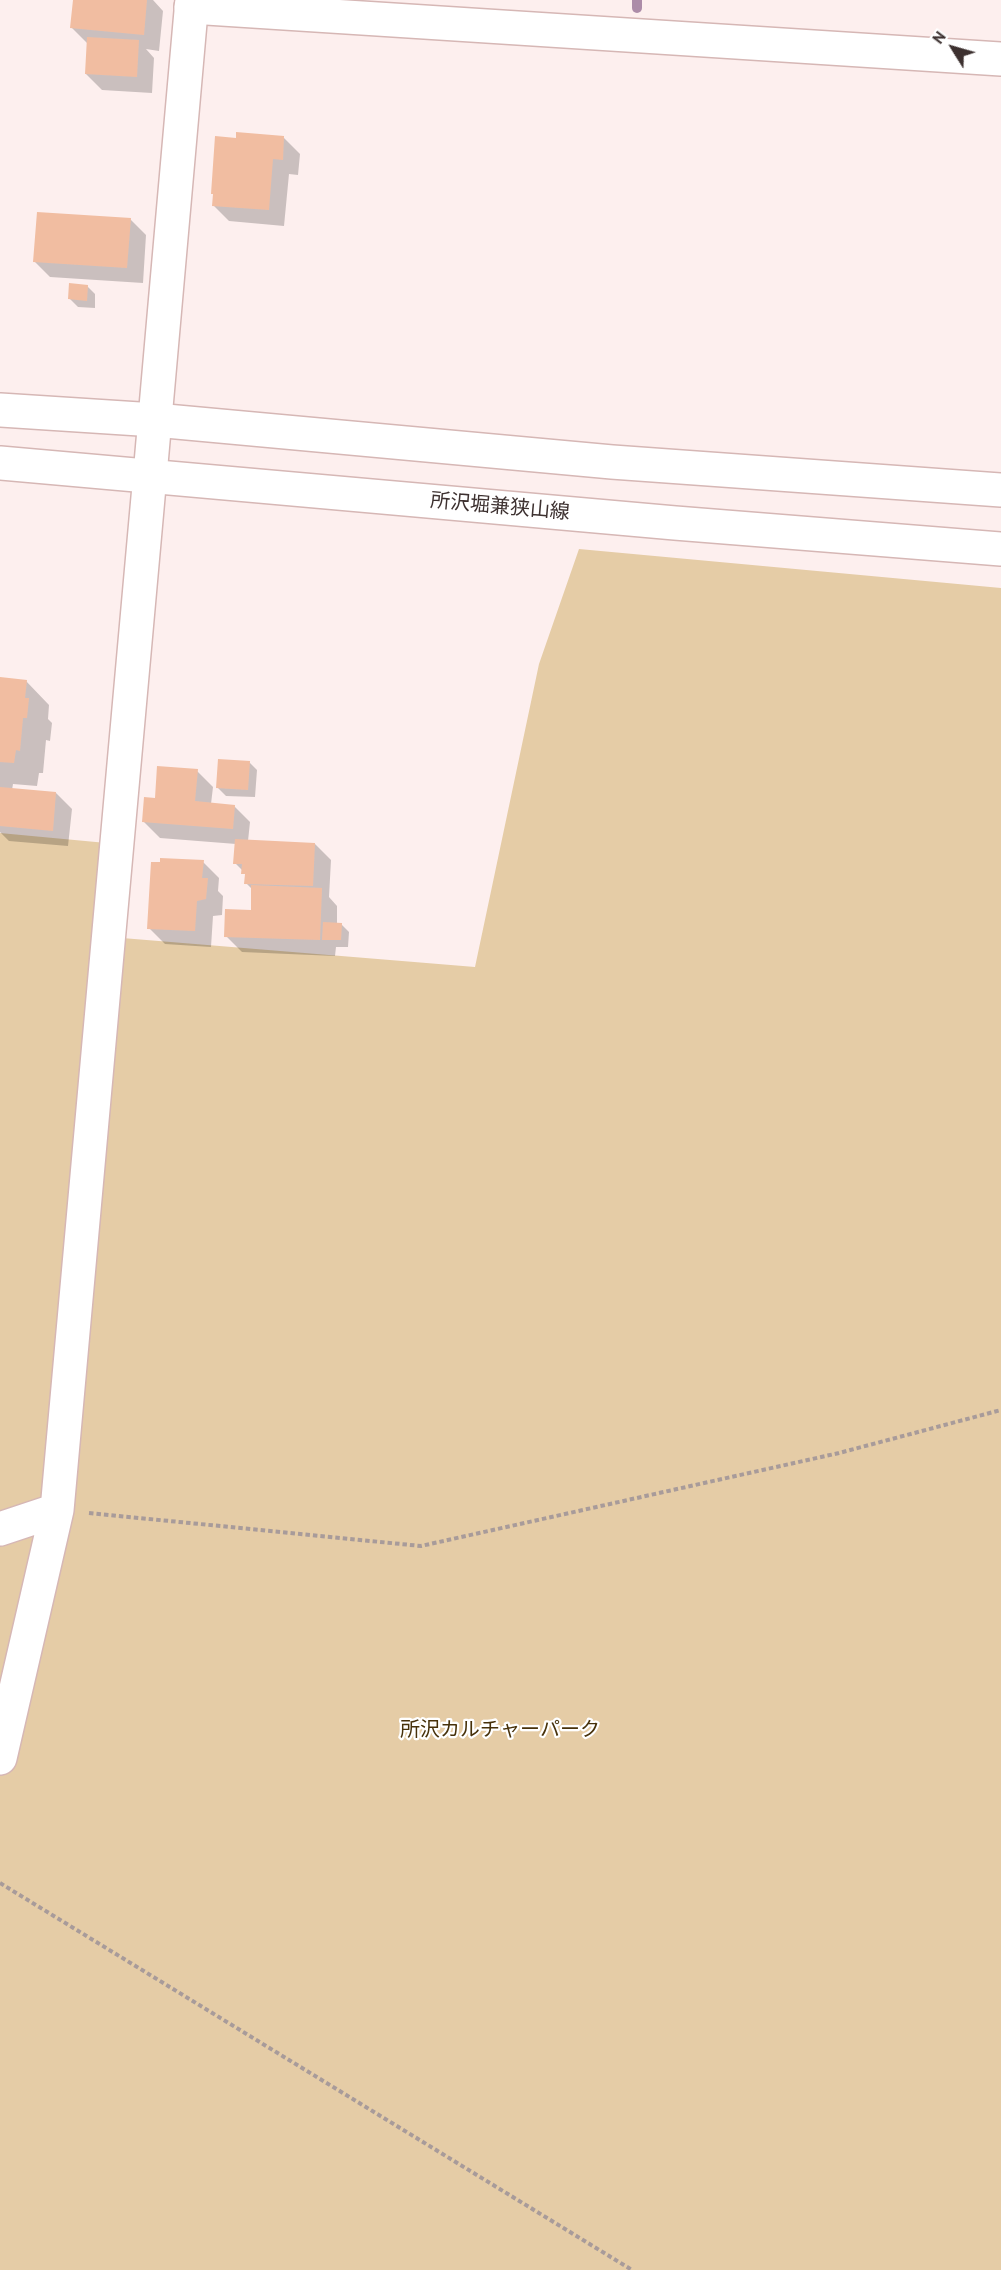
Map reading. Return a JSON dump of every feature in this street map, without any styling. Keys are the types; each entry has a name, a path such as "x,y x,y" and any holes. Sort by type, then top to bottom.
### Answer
{"street":[{"path":"0,1758 57,1510 191,4 1001,59"},
{"path":"0,410 155,420 612,462 1001,490"},
{"name":"所沢堀兼狭山線","path":"0,463 675,523 1001,549"},
{"path":"0,1529 57,1510"}],"path":[{"path":"57,1510 421,1546 839,1453 1001,1410"},
{"path":"0,1883 632,2270"}],"green space":[{"name":"所沢カルチャーパーク","path":"579,549 1001,588 1001,2270 0,2270 0,833 117,844 110,937 475,967 539,664"}],"building":[{"path":"73,0 147,0 144,35 70,28"},
{"path":"87,37 139,40 137,77 85,74"},
{"path":"236,132 284,136 283,160 273,159 269,210 212,206 215,136 236,138"},
{"path":"37,212 131,218 127,268 33,262"},
{"path":"69,283 88,285 87,301 68,299"},
{"path":"0,677 27,680 25,698 29,698 27,718 23,718 20,751 16,750 14,763 0,762"},
{"path":"218,759 250,761 248,790 216,788"},
{"path":"157,766 198,769 195,801 235,805 233,829 142,822 144,797 155,798"},
{"path":"0,787 56,792 53,831 0,826"},
{"path":"235,839 315,843 313,886 244,884 245,874 241,874 242,864 233,864"},
{"path":"160,858 204,860 202,878 208,878 206,899 197,901 195,931 147,929 151,862 160,862"},
{"path":"251,885 322,888 320,940 224,937 225,909 251,910"},
{"path":"323,922 342,923 341,940 322,940"}],"waterway":[{"path":"637,0 637,8"}]}
